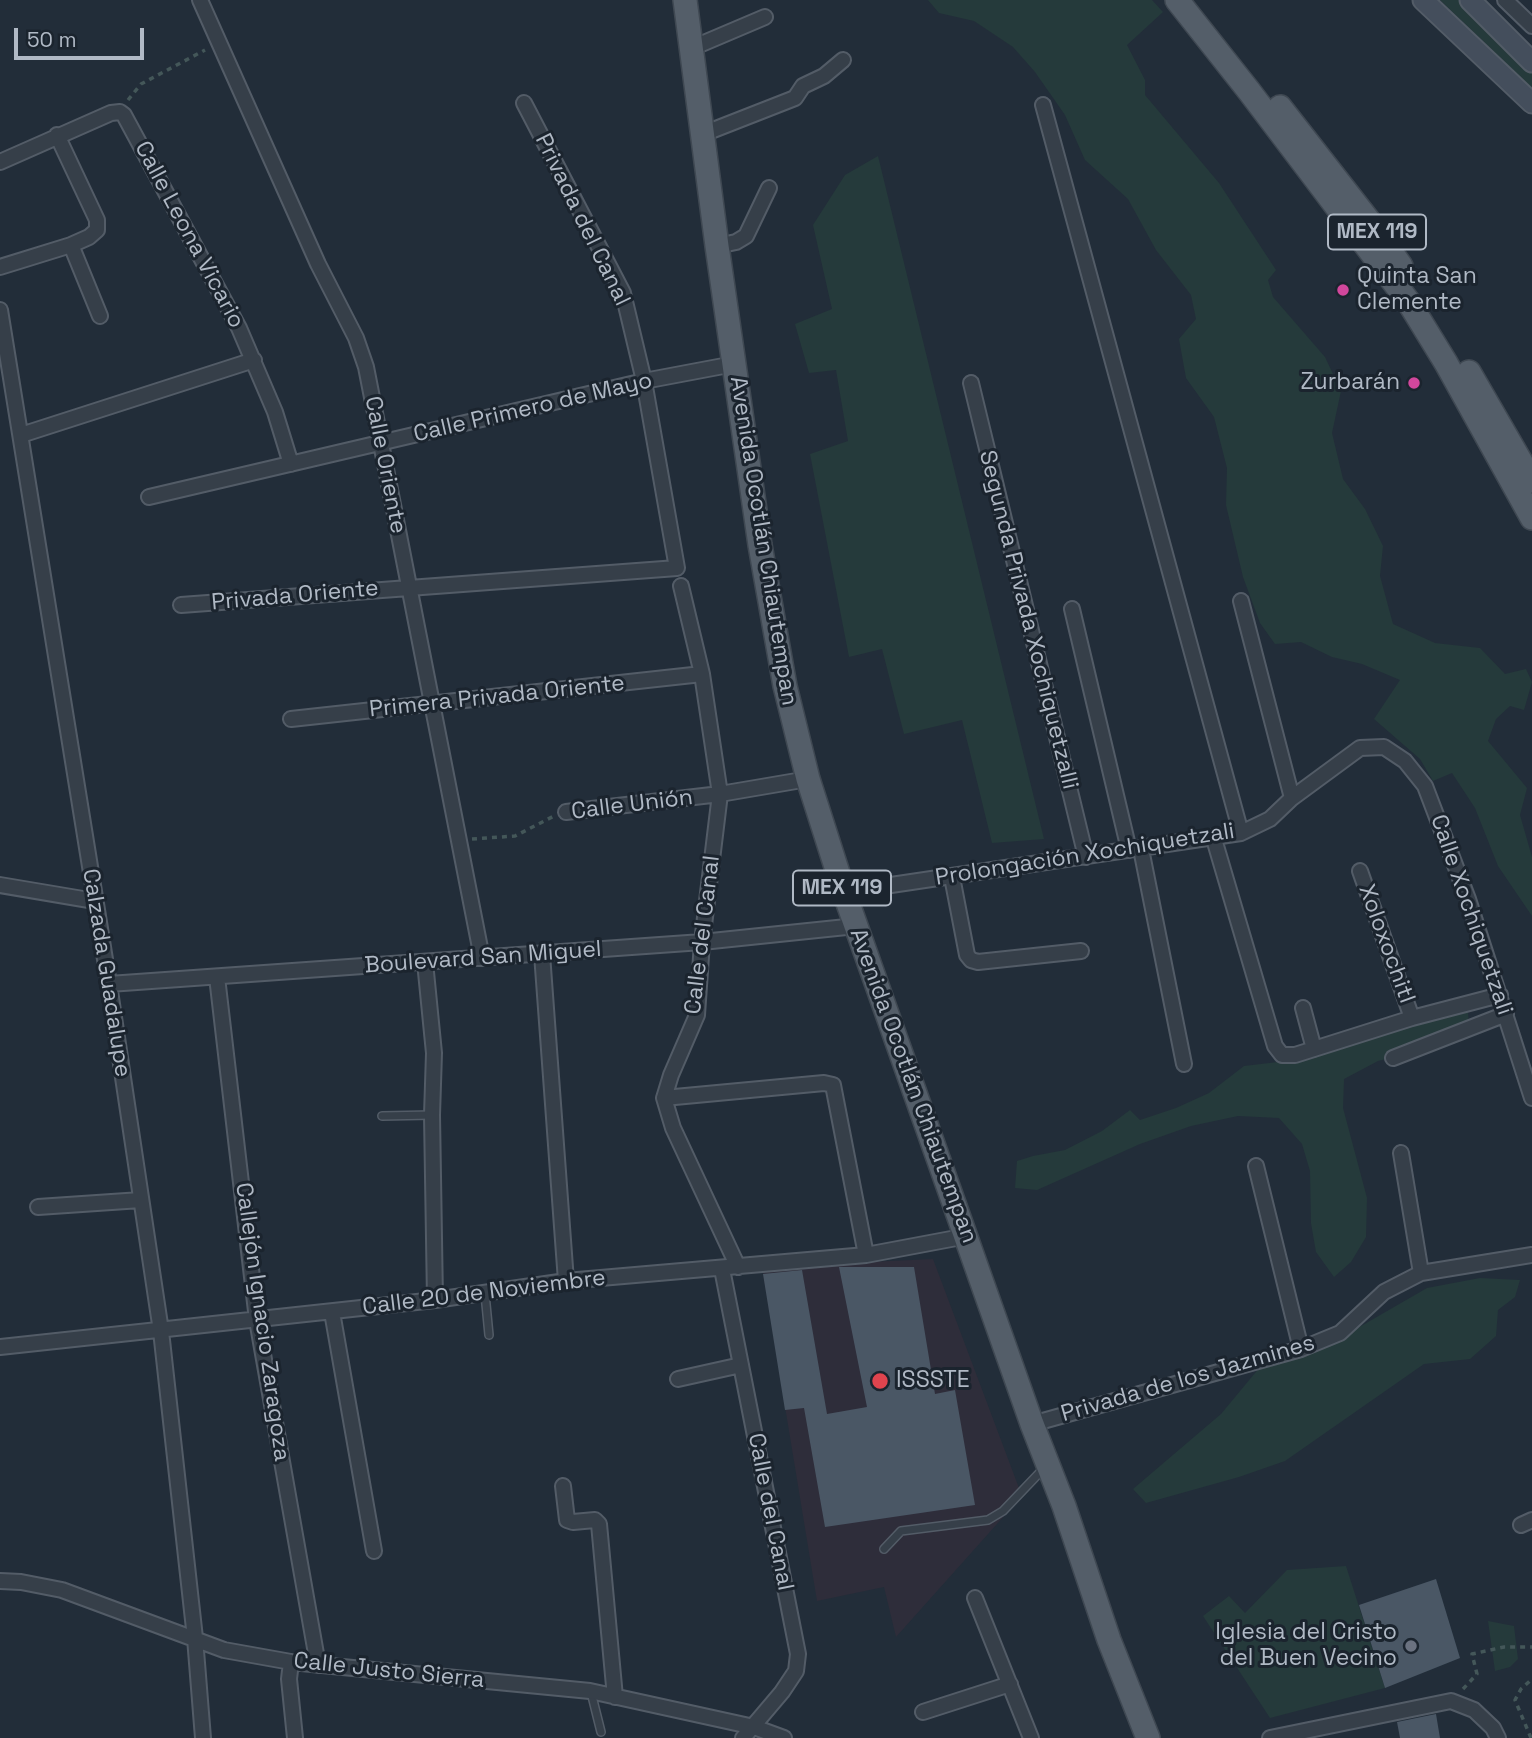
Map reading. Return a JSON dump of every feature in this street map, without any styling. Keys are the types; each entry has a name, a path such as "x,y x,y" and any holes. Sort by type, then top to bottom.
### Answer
{"main road":[{"name":"Avenida Ocotlán Chiautempan","path":"685,0 717,246 761,545 785,686 808,779 844,892 1032,1424 1069,1519 1109,1640 1148,1738"},
{"name":"MEX 119","path":"1177,0 1408,301 1446,363 1532,519"},
{"name":"MEX 119","path":"1197,0 1369,221 1408,276 1457,352 1532,481"},
{"path":"1423,0 1532,103"},
{"path":"1472,1 1532,62"}],"street":[{"name":"Calle Oriente","path":"200,0 318,264 356,338 374,400 482,958"},
{"path":"1505,0 1532,26"},
{"path":"692,48 765,17"},
{"path":"703,134 795,98 803,86 821,78 843,60"},
{"name":"Privada del Canal","path":"524,103 622,293 644,381"},
{"path":"1043,104 1241,833"},
{"path":"0,162 57,135 111,113 120,112"},
{"name":"Calle Leona Vicario","path":"120,112 127,118 254,360 275,411 291,464"},
{"path":"0,267 71,245 97,230 97,220 57,135"},
{"path":"717,246 736,242 746,236 769,188"},
{"path":"71,245 100,316"},
{"name":"Calzada Guadalupe","path":"0,310 109,984 161,1331 195,1638 203,1738"},
{"name":"Calle Leona Vicario","path":"21,435 254,360"},
{"name":"Calle Primero de Mayo","path":"149,497 644,381 734,364"},
{"name":"Privada Oriente","path":"181,605 677,568 644,381"},
{"name":"Segunda Privada Xochiquetzalli","path":"971,383 1086,858"},
{"name":"Calle del Canal","path":"664,1098 670,1075 696,1015 720,793 702,674 681,586"},
{"path":"1241,601 1292,798"},
{"path":"1072,609 1135,849 1184,1064"},
{"name":"Primera Privada Oriente","path":"292,719 702,674"},
{"name":"Prolongación Xochiquetzali","path":"844,892 1241,833 1270,819 1292,798 1360,748 1384,747"},
{"name":"Calle Xochiquetzali","path":"1384,747 1405,761 1425,786 1468,899 1532,1098"},
{"name":"Calle Unión","path":"566,812 808,779"},
{"path":"1214,839 1275,1046 1282,1055 1295,1055 1412,1018 1500,995"},
{"name":"Xoloxochitl","path":"1360,871 1412,1018"},
{"path":"952,877 967,955 971,960 978,962 1081,951"},
{"path":"0,885 95,901"},
{"name":"Boulevard San Miguel","path":"109,984 702,942 856,926"},
{"path":"542,954 566,1281"},
{"path":"425,962 434,1053 432,1115 435,1300"},
{"name":"Callejón Ignacio Zaragoza","path":"217,977 257,1320 318,1665"},
{"path":"1303,1008 1314,1049"},
{"path":"1393,1058 1506,1014"},
{"path":"738,1267 673,1128 664,1098 824,1083 833,1085 866,1255"},
{"path":"1401,1153 1421,1273"},
{"path":"1256,1166 1301,1349"},
{"path":"37,1207 141,1200"},
{"name":"Calle 20 de Noviembre","path":"0,1347 435,1300 566,1281 866,1255 967,1236"},
{"name":"Privada de los Jazmines","path":"1032,1424 1301,1349 1340,1333 1384,1292 1421,1273 1532,1255"},
{"name":"Calle del Canal","path":"722,1269 798,1654 796,1671 743,1738"},
{"path":"332,1312 374,1551"},
{"path":"678,1379 741,1365"},
{"path":"563,1486 568,1520 595,1520 599,1524 615,1697"},
{"name":"Calle Justo Sierra","path":"0,1581 62,1590 224,1650 291,1662 590,1691 754,1727 784,1738"},
{"path":"975,1598 1031,1738"},
{"path":"291,1662 289,1679 295,1738"},
{"path":"923,1712 1010,1684"},
{"path":"1270,1738 1293,1736 1451,1701 1474,1710 1493,1728 1497,1738"}],"lane":[{"path":"382,1115 432,1115"},
{"path":"485,1294 489,1335"},
{"path":"884,1549 901,1531 988,1520 1003,1511 1048,1464"},
{"path":"590,1691 601,1732"}],"path":[{"path":"120,112 137,87 220,43"},
{"name":"Calle Unión","path":"459,840 515,836 545,819 566,812"},
{"path":"1451,1701 1477,1674 1472,1654 1503,1647 1532,1647"},
{"path":"1531,1738 1515,1700 1521,1689 1532,1679"}],"shaded area":[{"name":"ISSSTE","path":"933,1259 1022,1496 896,1637 884,1587 817,1601 762,1267"}],"green space":[{"path":"928,0 1152,0 1163,12 1127,45 1145,80 1145,95 1219,183 1276,270 1268,280 1273,297 1325,357 1341,391 1332,433 1343,479 1365,509 1383,546 1380,576 1393,624 1435,643 1480,648 1505,674 1526,669 1532,682 1524,710 1510,706 1496,719 1488,741 1527,788 1520,815 1532,857 1532,916 1498,866 1475,808 1452,773 1433,781 1420,759 1374,719 1400,680 1362,664 1332,657 1301,642 1275,644 1260,623 1243,577 1226,505 1227,468 1214,417 1186,378 1179,339 1196,319 1191,295 1156,250 1128,199 1085,160 1065,115 1035,72 1013,47 974,21 939,13"},
{"path":"1440,0 1464,0 1532,67 1532,88"},
{"path":"878,156 1044,839 992,843 962,720 904,734 882,649 849,657 810,454 848,441 836,370 809,373 795,324 832,309 813,225 845,175"},
{"path":"1449,1011 1468,1011 1469,1027 1447,1044 1378,1061 1344,1079 1343,1108 1367,1198 1366,1237 1351,1262 1334,1277 1316,1252 1311,1223 1310,1171 1302,1144 1279,1118 1238,1116 1191,1126 1140,1144 1037,1190 1015,1188 1017,1161 1065,1150 1102,1131 1130,1110 1140,1120 1209,1093 1244,1066 1295,1060"},
{"path":"1480,1278 1520,1280 1515,1297 1498,1310 1496,1336 1470,1359 1424,1364 1285,1461 1146,1503 1133,1489 1221,1414 1260,1367 1330,1344 1427,1288"},
{"path":"1346,1566 1385,1688 1270,1718 1203,1616 1229,1596 1245,1613 1287,1570"},
{"path":"1488,1621 1514,1626 1518,1659 1510,1667 1495,1671"}],"building":[{"path":"839,1267 914,1267 935,1394 955,1390 975,1505 825,1527 804,1408 785,1410 763,1274 802,1270 827,1414 867,1407"},
{"path":"1436,1579 1460,1658 1385,1688 1359,1605"},
{"path":"1436,1714 1440,1738 1400,1738 1397,1722"}],"place":[{"name":"Quinta San Clemente","path":"1343,290"},
{"name":"Zurbarán","path":"1414,383"},
{"name":"ISSSTE","path":"880,1381"},
{"name":"Iglesia del Cristo del Buen Vecino","path":"1411,1646"}]}
